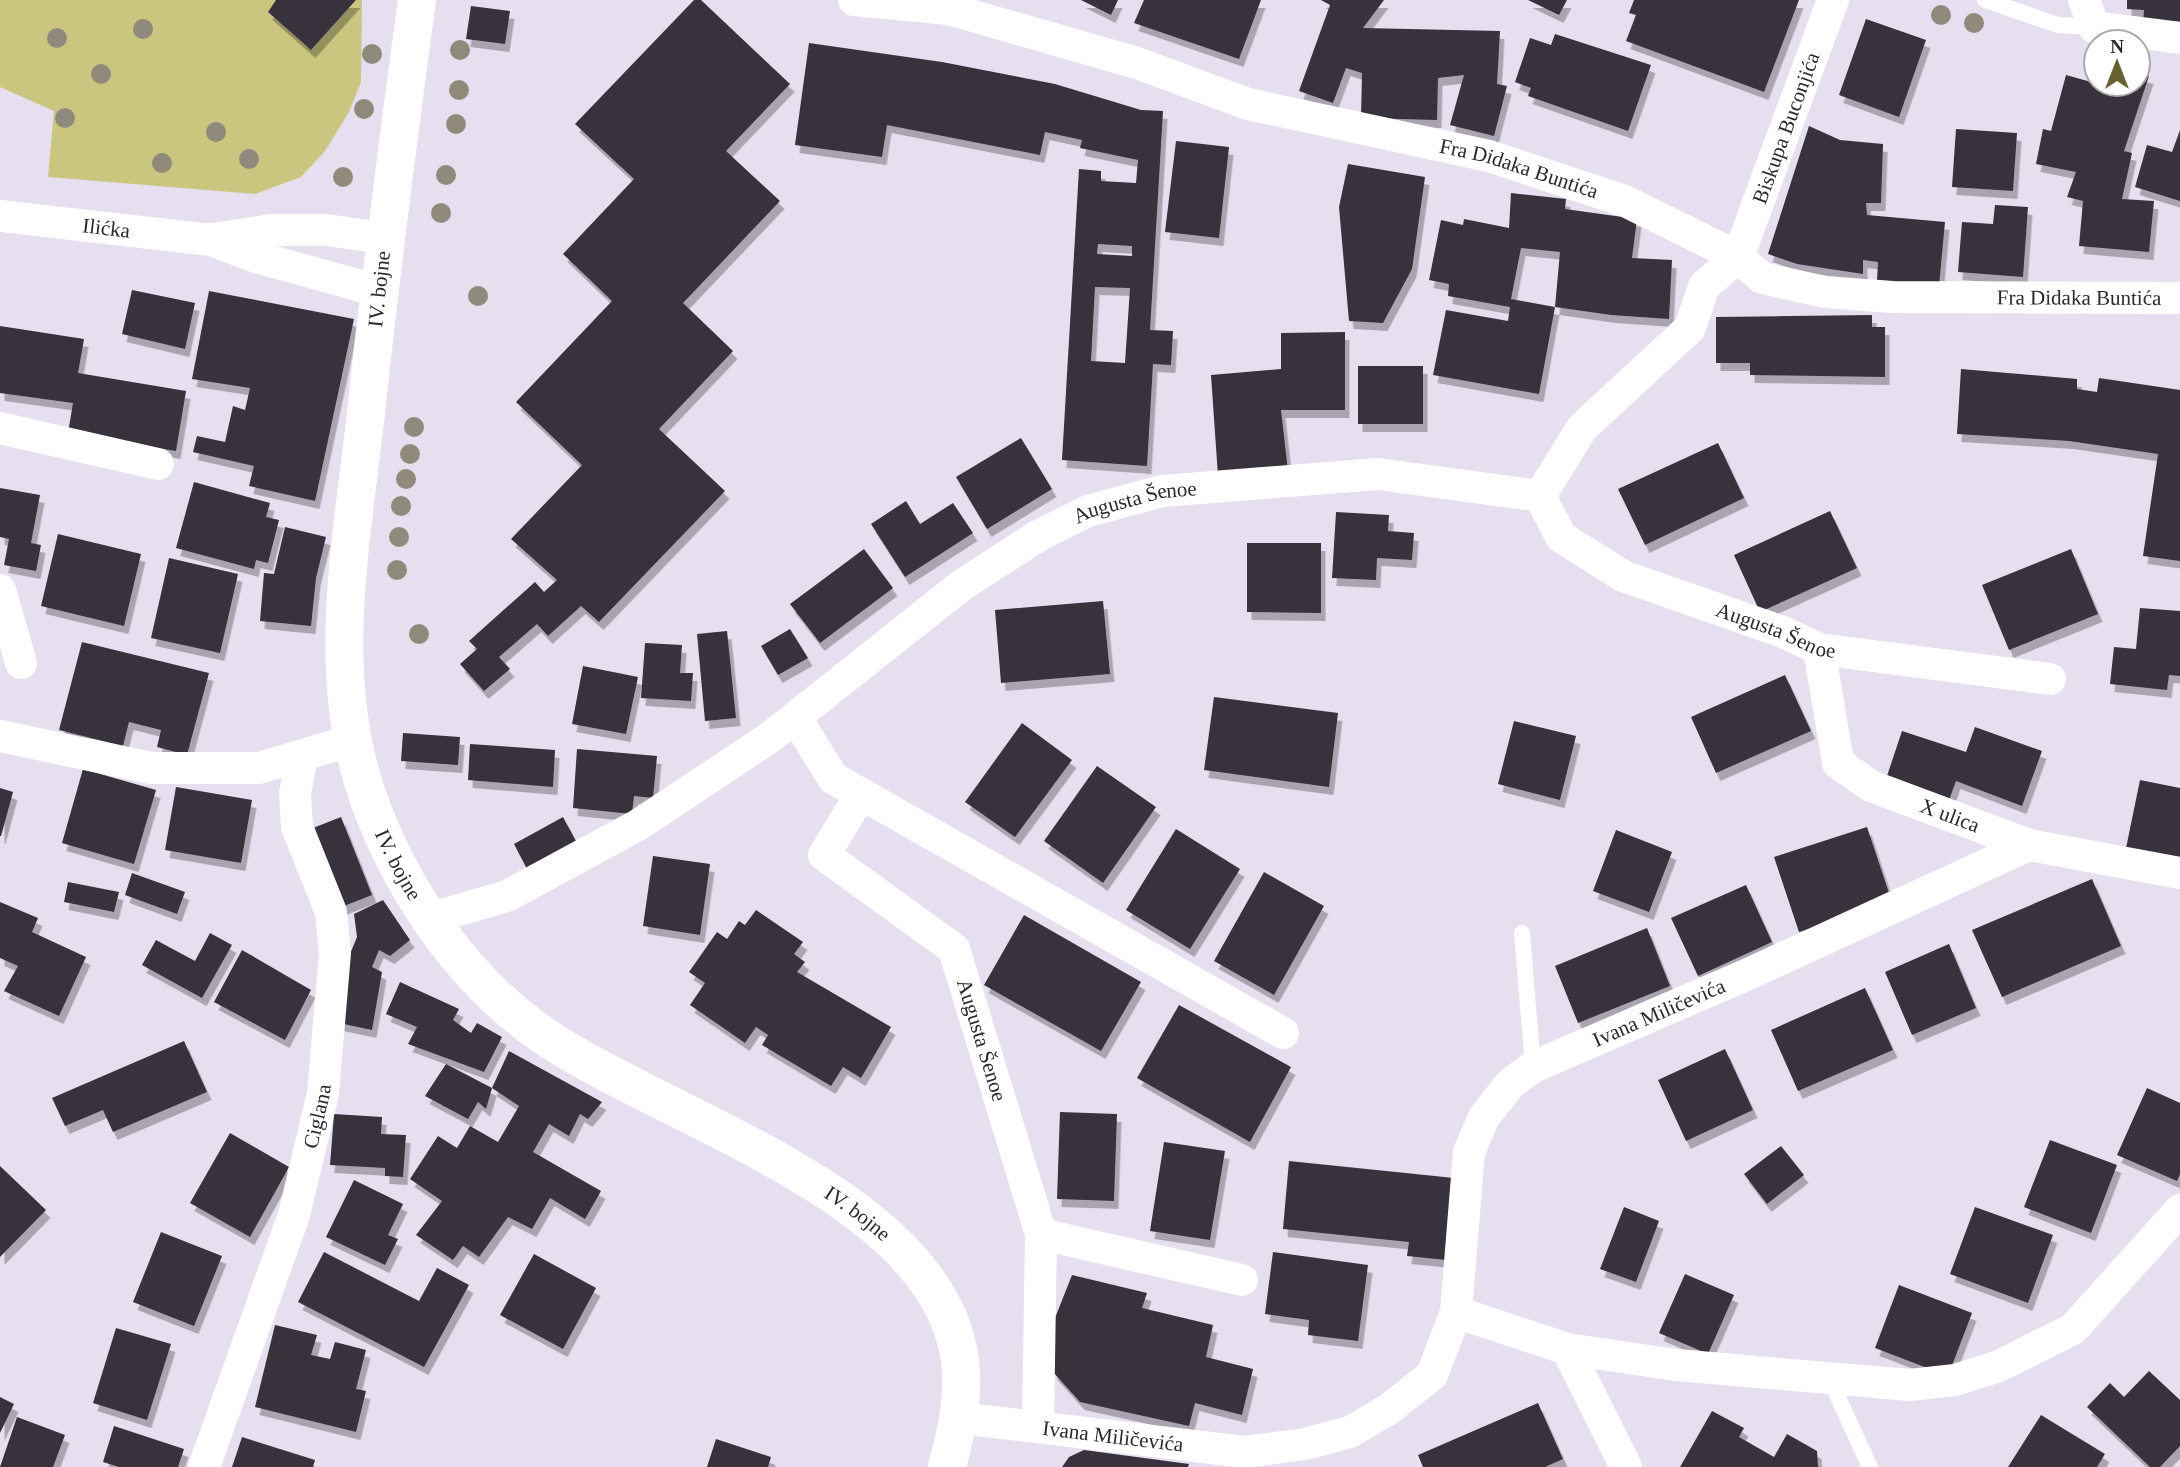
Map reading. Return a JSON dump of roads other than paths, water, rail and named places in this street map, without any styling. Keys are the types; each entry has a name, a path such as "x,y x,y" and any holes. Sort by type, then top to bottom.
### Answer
{"main road":[{"name":"IV. bojne","path":"417,0 384,238 346,599 345,688 368,796 398,865 458,957 494,997 532,1028 580,1057 745,1141 849,1207 905,1254 934,1290 953,1332 961,1368 960,1418 947,1467"}],"street":[{"name":"Fra Didaka Buntića","path":"853,0 949,9 1137,63 1248,104 1489,156 1625,201 1738,257 1762,278 1825,292 1892,298 2180,298"},
{"name":"Biskupa Buconjića","path":"1738,257 1833,0"},
{"path":"2089,14 2180,38"},
{"name":"Ilićka","path":"0,216 211,240 256,257 379,291"},
{"name":"Ilićka","path":"211,240 272,230 326,230 384,238"},
{"path":"1540,496 1582,428 1690,328 1704,286 1738,257"},
{"path":"0,428 158,464"},
{"name":"Augusta Šenoe","path":"432,918 507,896 638,825 796,718 962,585 1038,536 1088,511 1161,491 1378,474 1540,496 1561,537 1623,576 1783,632 1819,649 2050,679"},
{"path":"0,590 21,663"},
{"name":"X ulica","path":"1819,649 1838,763 1871,786 2029,845 2180,873"},
{"path":"796,718 833,778 1283,1033"},
{"path":"0,736 151,768 259,768 354,740"},
{"name":"Ciglana","path":"204,1467 294,1215 323,1093 335,953 331,912 297,827 295,794 302,756"},
{"name":"Augusta Šenoe","path":"861,794 824,855 954,949 1041,1234 1038,1426"},
{"name":"Ivana Miličevića","path":"960,1418 1244,1452 1350,1432 1389,1409 1432,1375 1456,1312 1469,1152 1484,1117 1511,1083 1533,1067 1746,975 2029,845"},
{"path":"1456,1312 1567,1349 1676,1365 1910,1385 1955,1380 2032,1351 2073,1329 2180,1210"},
{"path":"1041,1234 1242,1280"},
{"path":"1567,1349 1626,1467"}],"lane":[{"path":"1985,0 2058,24 2089,14"},
{"path":"1522,933 1533,1067"},
{"path":"1830,1380 1870,1467"}]}
